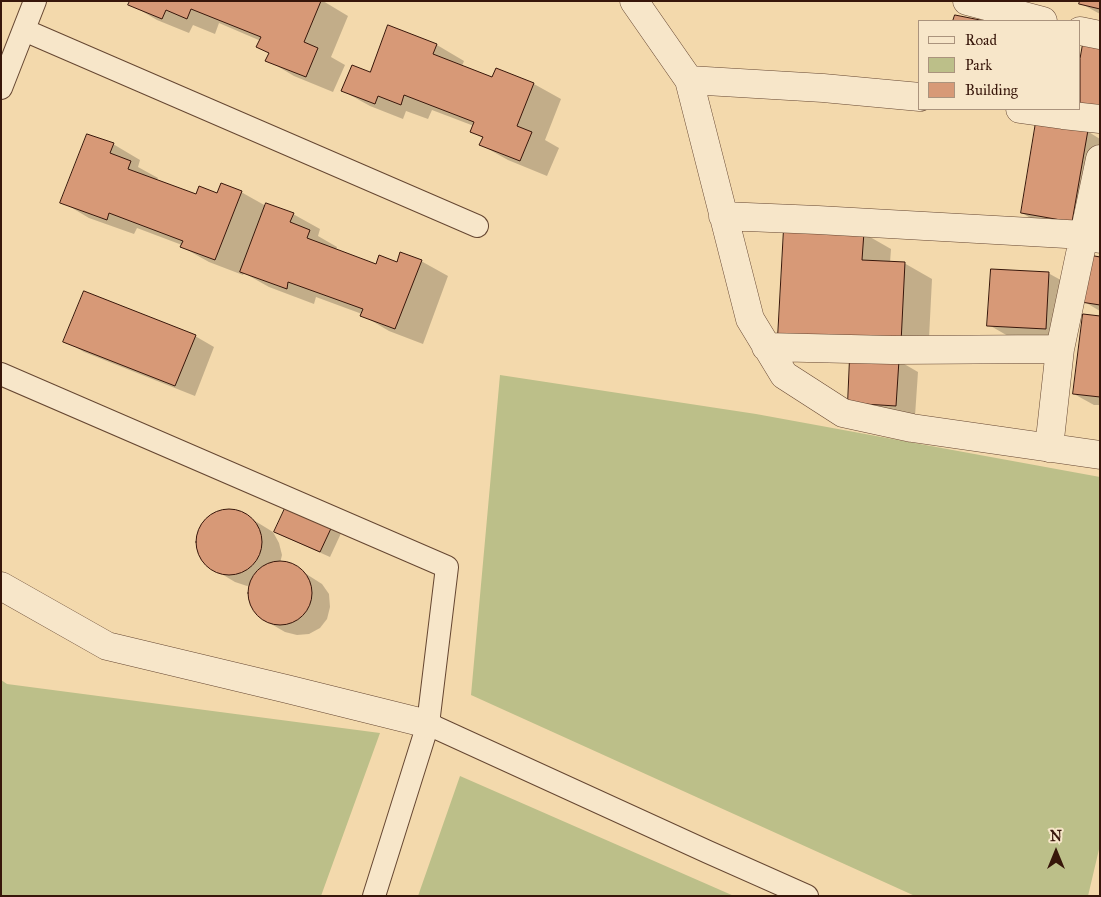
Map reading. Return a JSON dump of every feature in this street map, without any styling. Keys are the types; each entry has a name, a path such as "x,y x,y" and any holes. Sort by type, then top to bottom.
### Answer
{"street":[{"path":"634,1 689,80 750,319 784,375 843,413 912,428 1100,455"},
{"path":"967,1 1039,20"},
{"path":"1081,31 1100,35"},
{"path":"689,80 823,88 918,97"},
{"path":"1034,110 1063,112 1100,119"},
{"path":"1049,448 1060,349 1092,237 1100,159"},
{"path":"723,216 1092,237"},
{"path":"766,346 892,350 1060,349"},
{"path":"1,586 107,646 428,724"}],"lane":[{"path":"1,88 35,1"},
{"path":"24,30 478,226"},
{"path":"1,374 447,567 428,724 374,896"},
{"path":"428,724 807,896"}],"green space":[{"path":"500,375 756,414 1100,477 1100,845 1088,896 915,896 471,695"},
{"path":"1,680 7,684 380,733 321,896 1,896"},
{"path":"460,776 734,896 418,896"}],"building":[{"path":"130,1 321,1 304,42 318,48 306,77 265,61 269,53 256,47 261,37 191,9 187,19 166,10 162,19 128,5"},
{"path":"1080,1 1100,1 1100,9 1079,4"},
{"path":"955,15 980,20 953,20"},
{"path":"388,25 437,44 433,54 492,77 496,68 534,83 517,126 532,132 520,161 479,145 483,137 470,132 474,122 404,95 401,105 378,96 375,104 341,91 352,65 370,72"},
{"path":"1083,44 1100,47 1100,109 1081,105 1081,54"},
{"path":"1036,122 1088,130 1072,222 1021,213"},
{"path":"87,134 114,143 110,153 131,161 128,169 196,194 199,186 217,193 221,183 242,191 215,260 180,247 183,241 109,213 107,220 60,203"},
{"path":"266,203 294,213 290,222 310,230 307,238 376,264 379,255 397,262 400,252 422,260 395,329 360,316 363,309 288,282 287,289 240,272"},
{"path":"784,228 864,232 862,260 905,262 901,343 778,337"},
{"path":"1089,255 1100,257 1100,305 1081,302"},
{"path":"991,269 1049,272 1046,329 987,326"},
{"path":"84,291 196,335 175,386 63,342"},
{"path":"1083,314 1100,316 1100,397 1073,394"},
{"path":"850,357 899,360 896,406 848,403"},
{"path":"288,502 334,522 320,552 274,532"},
{"path":"229,509 241,512 252,519 259,530 262,542 259,554 252,565 241,572 229,575 217,572 206,565 199,554 196,542 199,530 206,519 217,512"},
{"path":"280,561 298,567 306,575 312,593 306,611 298,619 280,625 262,619 254,611 248,593 254,575 262,567"}]}
